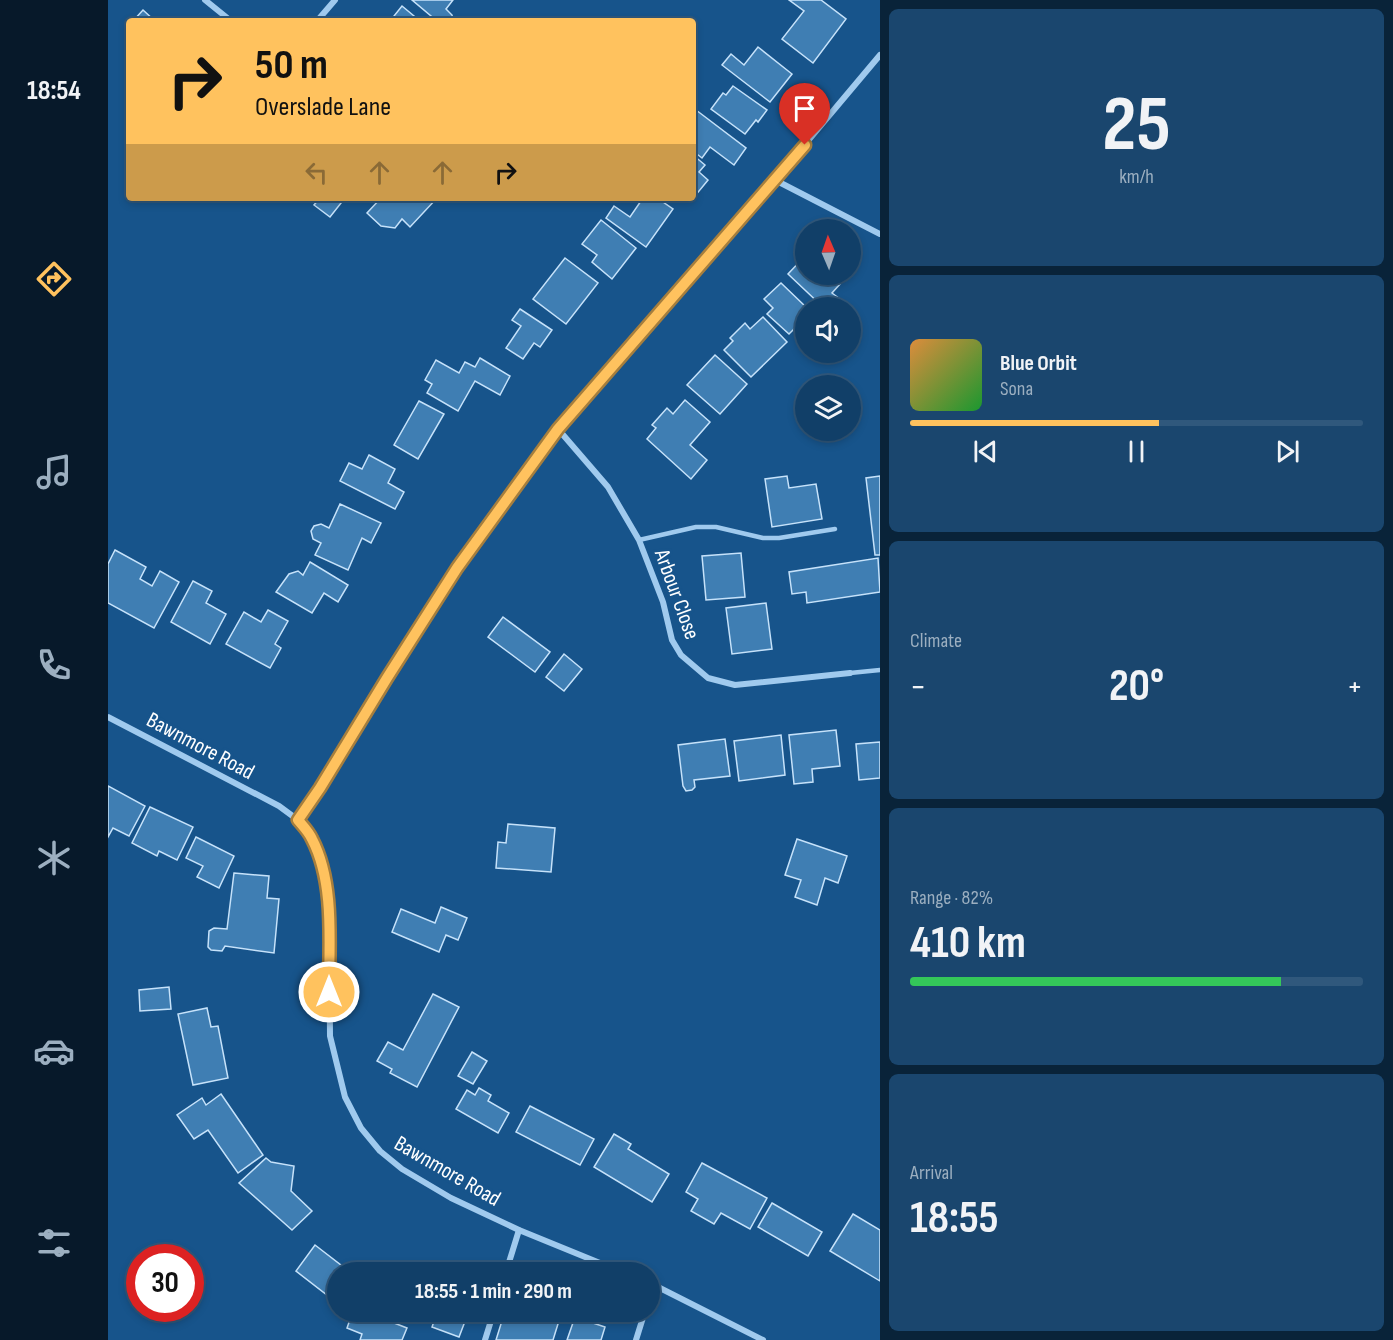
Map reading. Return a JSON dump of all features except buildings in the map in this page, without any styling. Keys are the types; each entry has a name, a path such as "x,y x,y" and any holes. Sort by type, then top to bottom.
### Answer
{"street":[{"path":"206,0 227,18"},
{"path":"320,18 335,0"},
{"path":"298,820 457,568 558,429 775,180 880,55"},
{"path":"775,180 880,234"},
{"name":"Arbour Close","path":"558,429 608,487 639,540 663,603 672,640 681,655 708,678 735,685 850,673"},
{"name":"Bawnmore Road","path":"108,717 272,802 298,820 312,838 322,865 328,909 330,1036 345,1097 362,1128 380,1151 402,1169 451,1198 519,1230 597,1262"},
{"path":"509,1262 519,1230"},
{"path":"660,1288 763,1340"},
{"path":"485,1340 491,1322"},
{"path":"636,1340 642,1322"}],"lane":[{"path":"639,540 696,526 716,527 771,538 835,529"},
{"path":"850,673 880,670"}],"route":[{"path":"329,992 328,909 322,865 312,838 298,820 457,568 558,429 805,145"}]}
